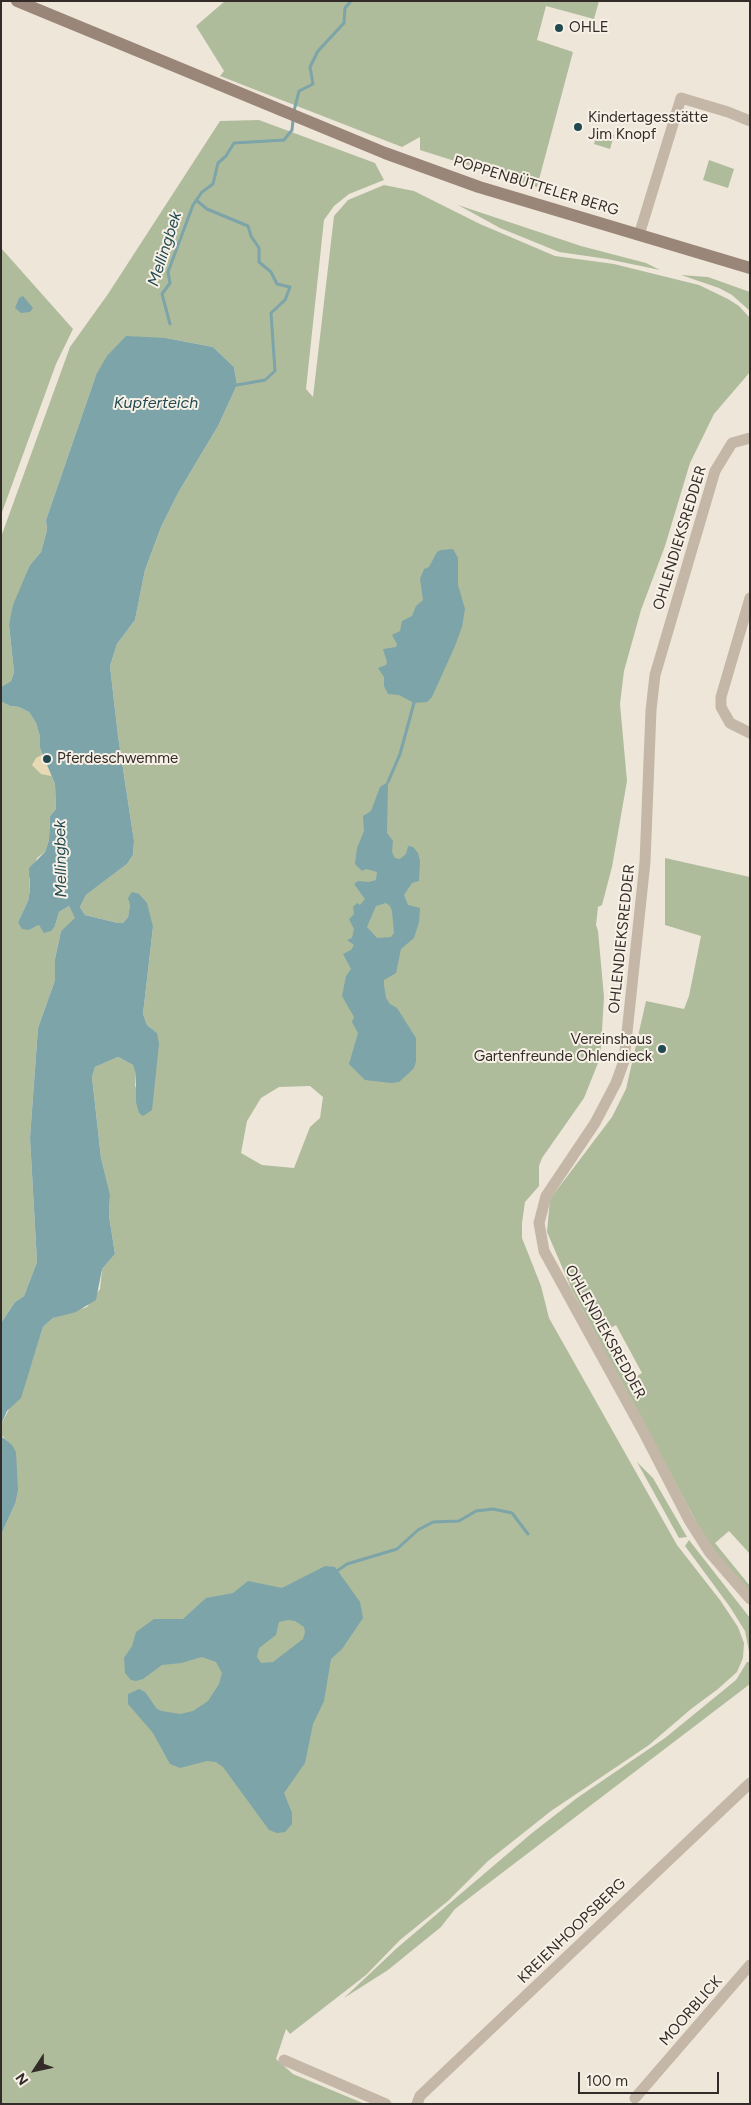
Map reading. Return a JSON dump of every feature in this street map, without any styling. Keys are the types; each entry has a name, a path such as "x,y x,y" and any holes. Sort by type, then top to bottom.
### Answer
{"main road":[{"name":"POPPENBÜTTELER BERG","path":"17,1 317,126 479,187 750,268"}],"street":[{"path":"639,235 681,98 728,112 750,121"},
{"name":"OHLENDIEKSREDDER","path":"750,438 732,443 715,471 655,675 651,710 646,862 624,1061 616,1083 595,1123 546,1196 539,1223 544,1251 643,1431 689,1520 710,1553 750,1599"},
{"path":"750,598 721,696 721,707 730,723 750,733"},
{"name":"KREIENHOOPSBERG","path":"417,2104 420,2096 750,1783"},
{"name":"MOORBLICK","path":"635,2098 750,1966"},
{"path":"284,2060 386,2104"}],"green space":[{"path":"225,1 599,1 594,19 546,6 537,40 573,52 537,187 420,150 420,137 402,147 220,76 224,71 196,26"},
{"path":"259,120 375,163 384,180 349,194 334,206 324,220 306,389 313,397 334,216 348,200 384,185 414,191 480,224 555,256 614,264 699,285 739,306 750,318 750,372 714,414 690,463 665,546 641,610 624,671 620,704 627,781 612,867 602,905 598,907 596,925 604,997 601,1047 598,1063 584,1098 542,1158 539,1166 539,1186 525,1202 522,1223 522,1238 541,1286 549,1318 677,1545 720,1600 738,1627 744,1643 743,1658 737,1672 649,1745 551,1811 488,1861 448,1901 400,1940 366,1975 290,2034 286,2029 276,2059 293,2074 365,2104 1,2104 1,1535 15,1504 4,1437 1,1436 1,1425 30,1368 43,1327 53,1318 87,1307 100,1289 102,1269 115,1254 109,1216 110,1194 101,1158 92,1077 95,1067 118,1057 133,1065 136,1074 135,1088 157,1033 147,1025 143,1014 153,927 130,905 128,917 123,923 85,915 80,907 86,895 127,864 133,855 134,841 118,736 110,666 117,644 135,620 145,570 161,527 178,493 218,426 237,385 234,367 213,347 166,338 96,375 46,520 47,530 41,552 30,565 9,625 14,672 11,681 1,687 1,537 70,347 108,294 220,121","holes":["310,1086 323,1097 320,1118 310,1127 294,1168 262,1165 241,1153 247,1121 261,1098 279,1087"]},
{"path":"598,130 614,135 610,149 594,144"},
{"path":"709,160 734,169 728,188 703,180"},
{"path":"458,205 581,246 646,263 660,270 607,259 559,252 500,228"},
{"path":"1,248 73,329 56,364 1,515"},
{"path":"681,275 708,277 750,292 750,311 732,295 719,288"},
{"path":"1,700 10,706 19,707 29,712 36,723 40,737 40,748 55,784 56,809 50,816 49,840 45,852 37,858 29,879 28,901 18,922 29,930 39,925 55,926 59,912 69,906 76,919 61,931 55,959 55,980 38,1028 30,1138 37,1262 24,1296 15,1302 1,1323"},
{"path":"665,858 750,877 750,1554 729,1531 715,1543 750,1586 750,1593 722,1564 698,1525 572,1290 547,1232 550,1199 612,1117 626,1089 646,1001 684,1009 689,996 701,936 665,925","holes":["616,1325 642,1373 627,1382 600,1334"]},
{"path":"637,1462 653,1478 687,1537 679,1538"},
{"path":"689,1540 750,1618 750,1656 745,1631 730,1607 685,1546"},
{"path":"747,1662 750,1662 750,1684 455,1909 441,1927 388,1970 344,1998 397,1948 532,1833 577,1798 665,1738 736,1680"}],"sand":[{"path":"45,753 61,778 41,774 32,765 36,758"}],"water":[{"path":"23,296 33,308 30,312 21,313 15,308 19,298"},
{"name":"Kupferteich","path":"126,336 166,338 213,347 234,367 237,385 218,426 178,493 161,527 145,570 135,620 117,644 110,666 118,736 134,841 133,855 127,864 86,895 80,907 85,915 123,923 128,917 130,905 128,898 132,892 139,894 147,903 153,927 143,1014 147,1025 157,1033 159,1044 152,1110 143,1116 139,1113 136,1102 136,1075 133,1065 118,1057 95,1067 92,1077 101,1158 110,1194 109,1216 115,1254 102,1269 96,1300 76,1312 53,1318 43,1327 21,1398 7,1411 1,1425 1,1323 15,1302 24,1296 37,1262 30,1138 38,1028 55,980 55,959 61,931 75,918 69,906 59,912 55,926 51,931 44,933 39,925 29,930 22,929 18,922 28,901 30,890 29,868 45,852 49,840 50,816 56,809 55,784 40,748 40,737 36,723 29,712 1,701 1,687 11,681 14,672 9,625 13,605 30,565 41,552 47,530 46,520 96,375 107,356"},
{"path":"453,549 458,558 458,585 465,609 462,627 455,646 432,697 427,702 414,703 399,695 388,694 384,686 384,677 378,668 386,665 387,662 383,649 396,647 397,644 392,635 400,631 402,621 412,616 416,606 423,600 420,579 424,569 429,567 437,552"},
{"path":"388,782 387,833 393,841 392,852 395,858 400,859 406,854 408,846 413,847 418,853 420,861 419,881 412,883 404,895 408,905 420,908 419,922 414,938 401,949 396,973 384,980 386,998 390,1004 397,1008 416,1038 416,1061 414,1068 399,1082 391,1083 365,1080 349,1064 358,1033 352,1022 354,1017 342,996 346,976 351,969 343,954 351,950 354,945 347,940 352,938 354,929 349,919 354,914 353,907 357,903 360,905 365,899 354,884 358,881 369,882 376,880 377,872 366,869 362,871 355,864 357,848 364,831 363,816 371,811 380,787","holes":["386,903 390,906 394,933 391,937 377,938 367,927 376,906"]},
{"path":"1,1436 12,1445 16,1452 18,1490 15,1504 1,1535"},
{"path":"325,1566 335,1567 360,1602 363,1618 342,1649 331,1659 324,1701 313,1724 305,1763 284,1793 292,1813 292,1824 285,1832 277,1833 269,1830 223,1767 216,1762 207,1761 180,1768 170,1764 153,1733 128,1704 128,1694 139,1689 145,1692 157,1709 180,1714 193,1711 208,1701 219,1684 222,1673 216,1662 202,1657 181,1663 162,1665 143,1679 136,1681 131,1680 125,1673 124,1658 132,1646 136,1632 154,1619 183,1619 206,1598 233,1593 248,1581 282,1588","holes":["295,1621 304,1627 303,1639 273,1662 261,1663 257,1657 259,1648 276,1635 279,1622"]}],"waterway":[{"name":"Mellingbek","path":"294,111 299,91 313,84 310,67 318,51 344,23 345,8 351,1"},
{"name":"Mellingbek","path":"170,324 162,294 170,283 168,272 193,205 202,192 213,184 218,163 226,156 234,143 284,140 292,130 293,120"},
{"path":"196,200 207,209 248,226 251,236 259,248 259,262 271,272 277,284 290,287 285,300 271,313 275,371 265,380 237,385"},
{"path":"388,782 400,754 414,703"},
{"path":"337,1571 347,1564 397,1549 418,1530 433,1522 459,1521 476,1511 493,1509 512,1513 528,1534"}],"place":[{"name":"OHLE","path":"559,28"},
{"name":"Kindertagesstätte Jim Knopf","path":"578,127"},
{"name":"Pferdeschwemme","path":"47,759"},
{"name":"Vereinshaus Gartenfreunde Ohlendieck","path":"662,1049"}]}
